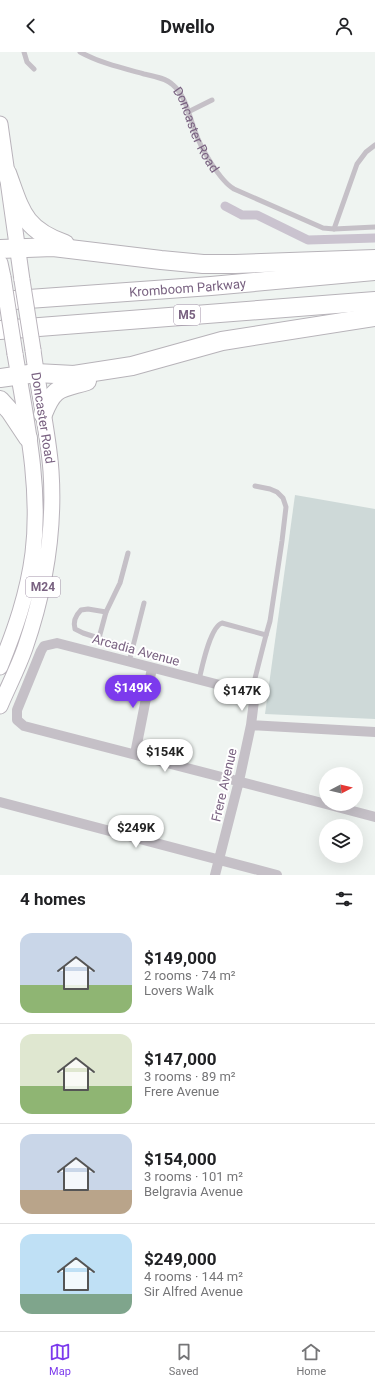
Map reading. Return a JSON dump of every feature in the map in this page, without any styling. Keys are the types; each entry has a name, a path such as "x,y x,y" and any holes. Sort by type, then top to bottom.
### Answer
{"highway":[{"path":"7,173 18,204 25,218 35,228 59,242 82,250"},
{"path":"9,248 53,247 203,264 375,259"},
{"name":"Kromboom Parkway","path":"0,301 211,286 375,271"},
{"name":"Kromboom Parkway","path":"0,330 375,301"},
{"path":"43,414 49,399 59,390 132,366 222,341 375,318"},
{"path":"0,378 27,375 74,375 132,366"},
{"path":"0,400 10,411 28,438"}],"main road":[{"name":"Doncaster Road","path":"0,124 7,173 9,248 22,280 33,350 27,375 28,438 33,475 35,510 33,553 23,604 0,667"},
{"name":"Doncaster Road","path":"0,706 25,648 41,595 48,556 52,509 51,471 43,414 27,375 15,354 1,270"}],"street":[{"name":"Arcadia Avenue","path":"252,697 199,680 57,643 52,643 42,648 16,712 17,720 24,726 319,802"},
{"path":"135,754 152,668"},
{"name":"Frere Avenue","path":"215,875 239,781 251,725 252,697"},
{"path":"251,725 375,732"},
{"path":"0,802 277,875"},
{"name":"Arcadia Avenue","path":"352,811 375,817"}],"lane":[{"path":"24,52 27,62 34,69"},
{"name":"Doncaster Road","path":"80,52 102,62 169,82 180,94 197,138 222,178 230,187 323,228 334,229 375,227"},
{"path":"188,112 212,100"},
{"path":"334,229 357,164 366,152 375,145"},
{"path":"252,697 270,621 286,506 283,498 277,492 255,486"},
{"path":"99,638 106,612 120,584 128,553"},
{"path":"129,662 144,603"},
{"path":"106,612 84,609 81,610 74,623 75,629 132,649"},
{"path":"199,680 213,633 220,623 266,635"}],"shaded area":[{"path":"295,495 375,509 375,719 265,714"}],"waterway":[{"path":"225,206 242,215 257,215 308,240 375,238"}]}
